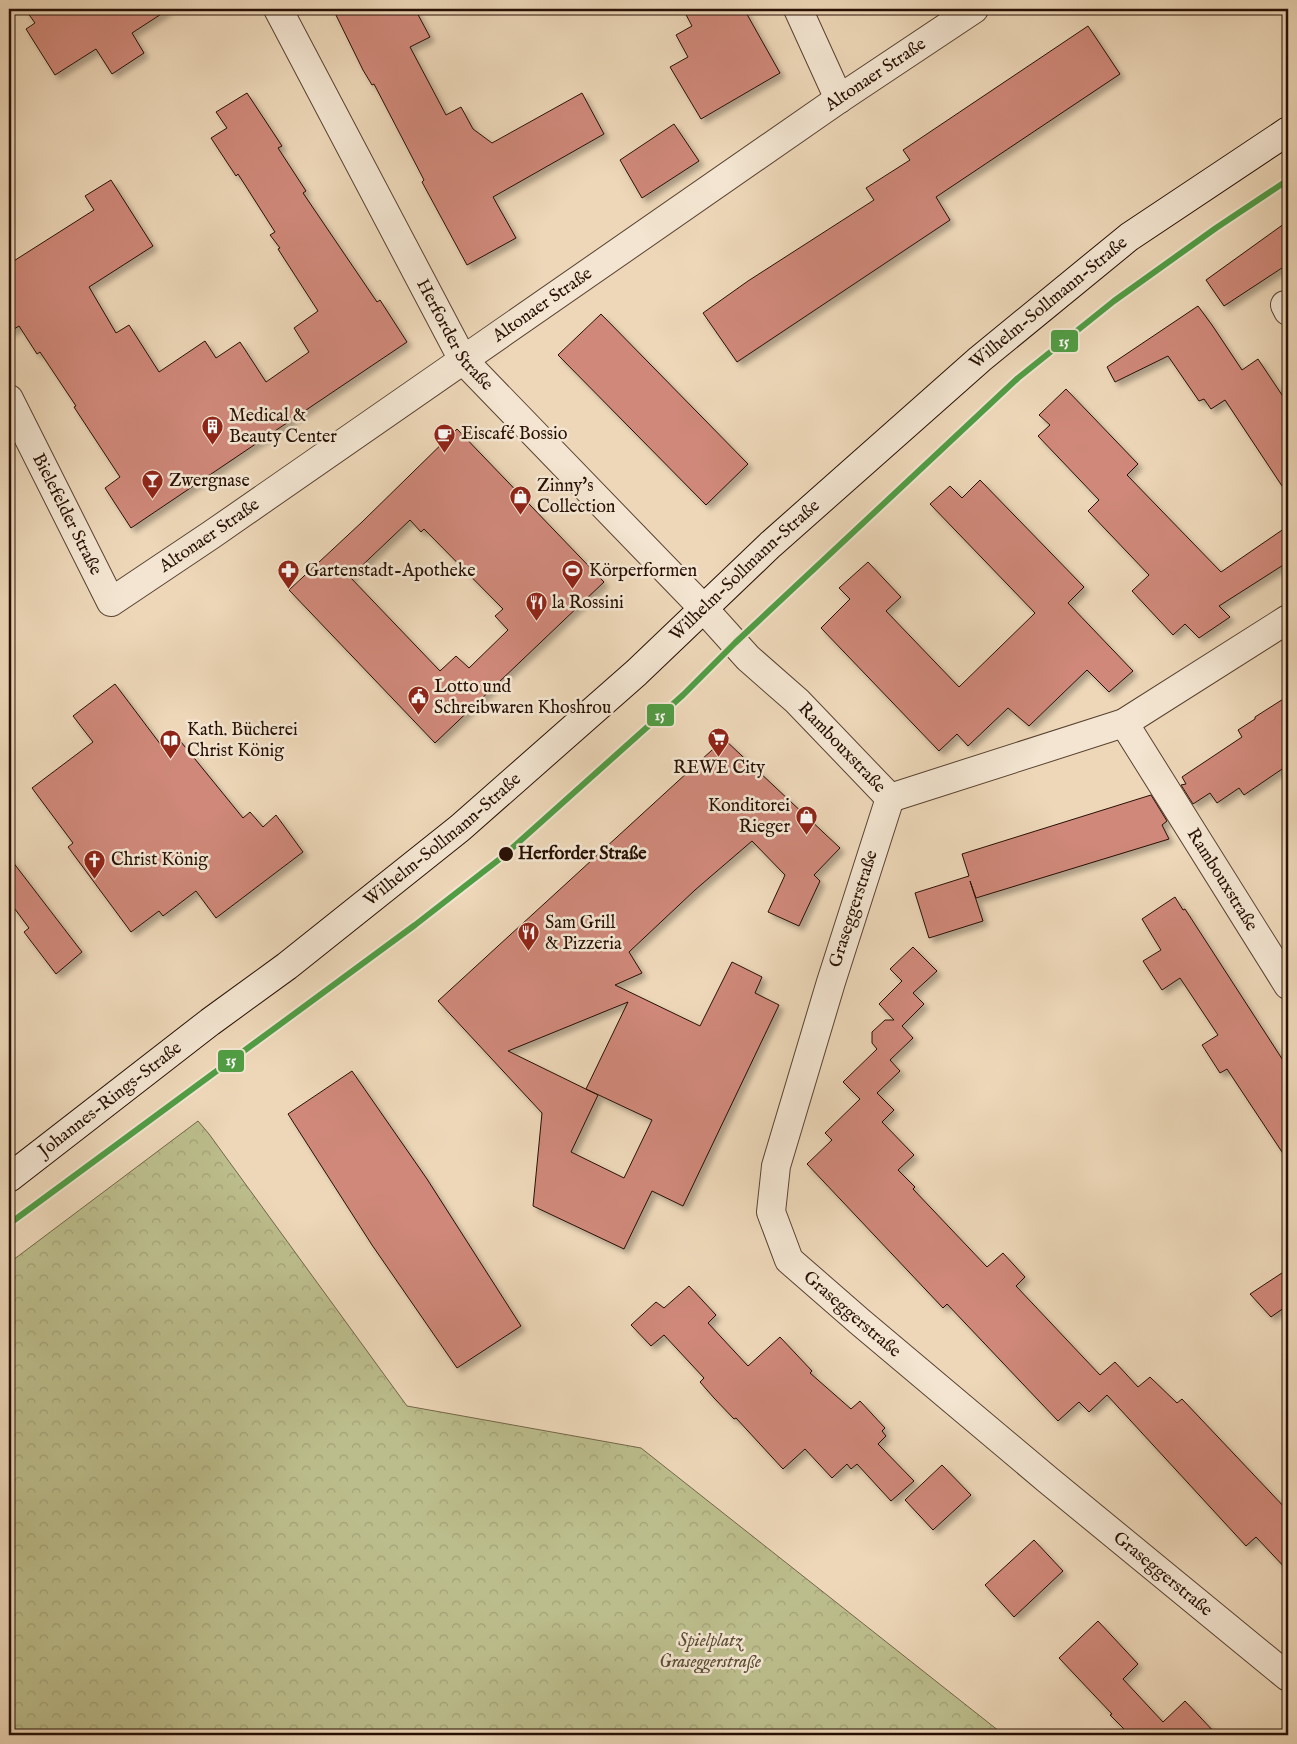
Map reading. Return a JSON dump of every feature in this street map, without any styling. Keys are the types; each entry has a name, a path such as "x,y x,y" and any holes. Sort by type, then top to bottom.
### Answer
{"street":[{"name":"Herforder Straße","path":"278,9 463,360 704,609"},
{"path":"798,9 839,98"},
{"name":"Altonaer Straße","path":"111,602 839,98 974,9"},
{"name":"Wilhelm-Sollmann-Straße","path":"210,1022 286,966 460,828 636,673 770,545 980,359 1129,237 1288,131"},
{"name":"Bielefelder Straße","path":"9,399 111,602"},
{"name":"Rambouxstraße","path":"704,609 748,658 797,701 890,798 1124,724 1288,619"},
{"name":"Rambouxstraße","path":"1124,724 1288,985"},
{"name":"Graseggerstraße","path":"890,798 831,982 776,1166 771,1212 789,1260 1033,1467 1288,1677"},
{"name":"Johannes-Rings-Straße","path":"9,1178 210,1022"}],"green space":[{"name":"Spielplatz Graseggerstraße","path":"198,1121 407,1406 641,1448 1004,1735 9,1735 9,1263"}],"building":[{"path":"25,9 169,9 132,33 144,53 112,74 96,49 55,75 26,29 35,23"},
{"path":"333,9 415,9 430,37 410,47 446,115 461,107 473,129 492,143 582,93 604,134 493,197 516,238 467,265 422,182 424,180 374,84 372,85 363,70"},
{"path":"683,9 744,9 780,73 701,119 670,67 688,57 676,35 692,26"},
{"path":"1088,26 1120,74 936,197 950,220 737,362 703,313 748,281 874,200 866,188 910,160 903,150"},
{"path":"247,93 282,146 278,148 306,191 303,193 377,302 380,300 407,342 131,528 105,488 120,477 74,407 76,406 40,352 37,354 19,326 9,332 9,264 94,210 85,196 111,180 153,246 89,287 116,333 129,325 159,372 205,341 216,358 240,342 266,382 309,352 294,328 318,311 278,249 280,248 270,235 275,232 238,174 236,176 211,138 227,128 216,112"},
{"path":"674,124 699,161 642,198 620,160"},
{"path":"1288,221 1288,264 1224,306 1206,280"},
{"path":"1198,306 1242,370 1258,359 1288,404 1288,495 1225,400 1211,409 1204,399 1199,401 1168,356 1115,382 1107,367"},
{"path":"601,314 748,464 706,505 558,355"},
{"path":"1066,389 1138,464 1127,475 1221,572 1288,526 1288,562 1219,606 1230,617 1199,638 1185,624 1173,635 1132,591 1149,575 1088,511 1099,500 1038,436 1050,425 1039,415"},
{"path":"457,429 604,582 435,743 289,590","holes":["410,520 421,532 424,529 503,609 495,616 508,630 469,668 456,656 440,671 350,577"]},
{"path":"980,480 1084,587 1068,603 1133,671 1109,692 1087,670 1029,726 1008,708 968,746 957,734 939,751 821,628 850,599 839,588 868,562 901,597 886,611 959,687 1035,613 930,504 950,486 962,498"},
{"path":"115,684 164,749 177,737 243,818 250,812 263,827 276,815 303,852 216,918 196,891 163,916 159,911 131,932 68,847 73,843 32,788 93,742 73,716"},
{"path":"1288,696 1288,765 1244,795 1239,788 1217,803 1210,793 1193,804 1181,785 1186,784 1182,777 1242,737 1238,730"},
{"path":"724,739 840,848 814,875 820,881 799,926 768,912 785,875 752,841 695,890 629,952 642,973 615,985 700,1026 732,962 762,977 755,993 779,1005 683,1206 652,1191 624,1249 533,1206 542,1113 438,1001","holes":["628,1002 586,1089 652,1120 624,1178 571,1152 598,1095 508,1051"]},
{"path":"1151,795 1167,821 1162,825 1169,839 976,898 970,881 983,921 929,938 915,893 969,876 962,854"},
{"path":"9,857 82,952 56,974 24,932 29,928 9,901"},
{"path":"1175,897 1183,910 1185,909 1288,1068 1288,1161 1227,1069 1220,1073 1202,1045 1218,1035 1180,978 1162,990 1143,961 1161,950 1142,919"},
{"path":"913,947 937,971 913,993 924,1004 902,1026 913,1038 890,1060 900,1071 877,1093 894,1110 882,1122 914,1155 898,1170 915,1187 913,1189 987,1267 1003,1253 1025,1277 1016,1286 1100,1375 1115,1362 1138,1387 1150,1377 1177,1403 1182,1399 1288,1511 1288,1571 1256,1537 1246,1546 1107,1395 1089,1412 1079,1402 1058,1421 947,1304 943,1308 807,1164 832,1140 825,1133 860,1099 843,1082 877,1049 872,1043 872,1032 885,1020 894,1020 879,1004 902,981 890,969"},
{"path":"352,1071 427,1179 521,1326 457,1368 372,1245 288,1114"},
{"path":"1288,1269 1288,1305 1271,1317 1250,1294"},
{"path":"689,1286 716,1315 708,1323 748,1366 780,1337 812,1371 810,1373 851,1409 860,1401 885,1428 882,1431 886,1436 878,1444 914,1481 891,1501 857,1464 851,1469 847,1464 832,1478 805,1449 783,1469 736,1418 734,1419 714,1398 700,1382 704,1378 664,1335 651,1346 631,1325 656,1302 664,1308"},
{"path":"942,1465 971,1495 933,1530 905,1500"},
{"path":"1034,1540 1063,1571 1014,1617 985,1585"},
{"path":"1098,1621 1138,1664 1123,1679 1163,1722 1185,1701 1217,1735 1130,1735 1059,1658"}],"transit line":[{"name":"15","path":"9,1224 415,925 501,858 683,695 735,643 1018,378 1114,301 1216,228 1288,180"}],"place":[{"name":"Medical & Beauty Center","path":"213,445"},
{"name":"Eiscafé Bossio","path":"445,453"},
{"name":"Zwergnase","path":"153,500"},
{"name":"Zinny's Collection","path":"521,515"},
{"name":"Gartenstadt-Apotheke","path":"289,590"},
{"name":"Körperformen","path":"573,590"},
{"name":"la Rossini","path":"536,622"},
{"name":"Lotto und Schreibwaren Khoshrou","path":"418,716"},
{"name":"REWE City","path":"719,757"},
{"name":"Kath. Bücherei Christ König","path":"171,759"},
{"name":"Konditorei Rieger","path":"806,835"},
{"name":"Herforder Straße","path":"506,854"},
{"name":"Christ König","path":"95,879"},
{"name":"Sam Grill & Pizzeria","path":"529,952"}]}
